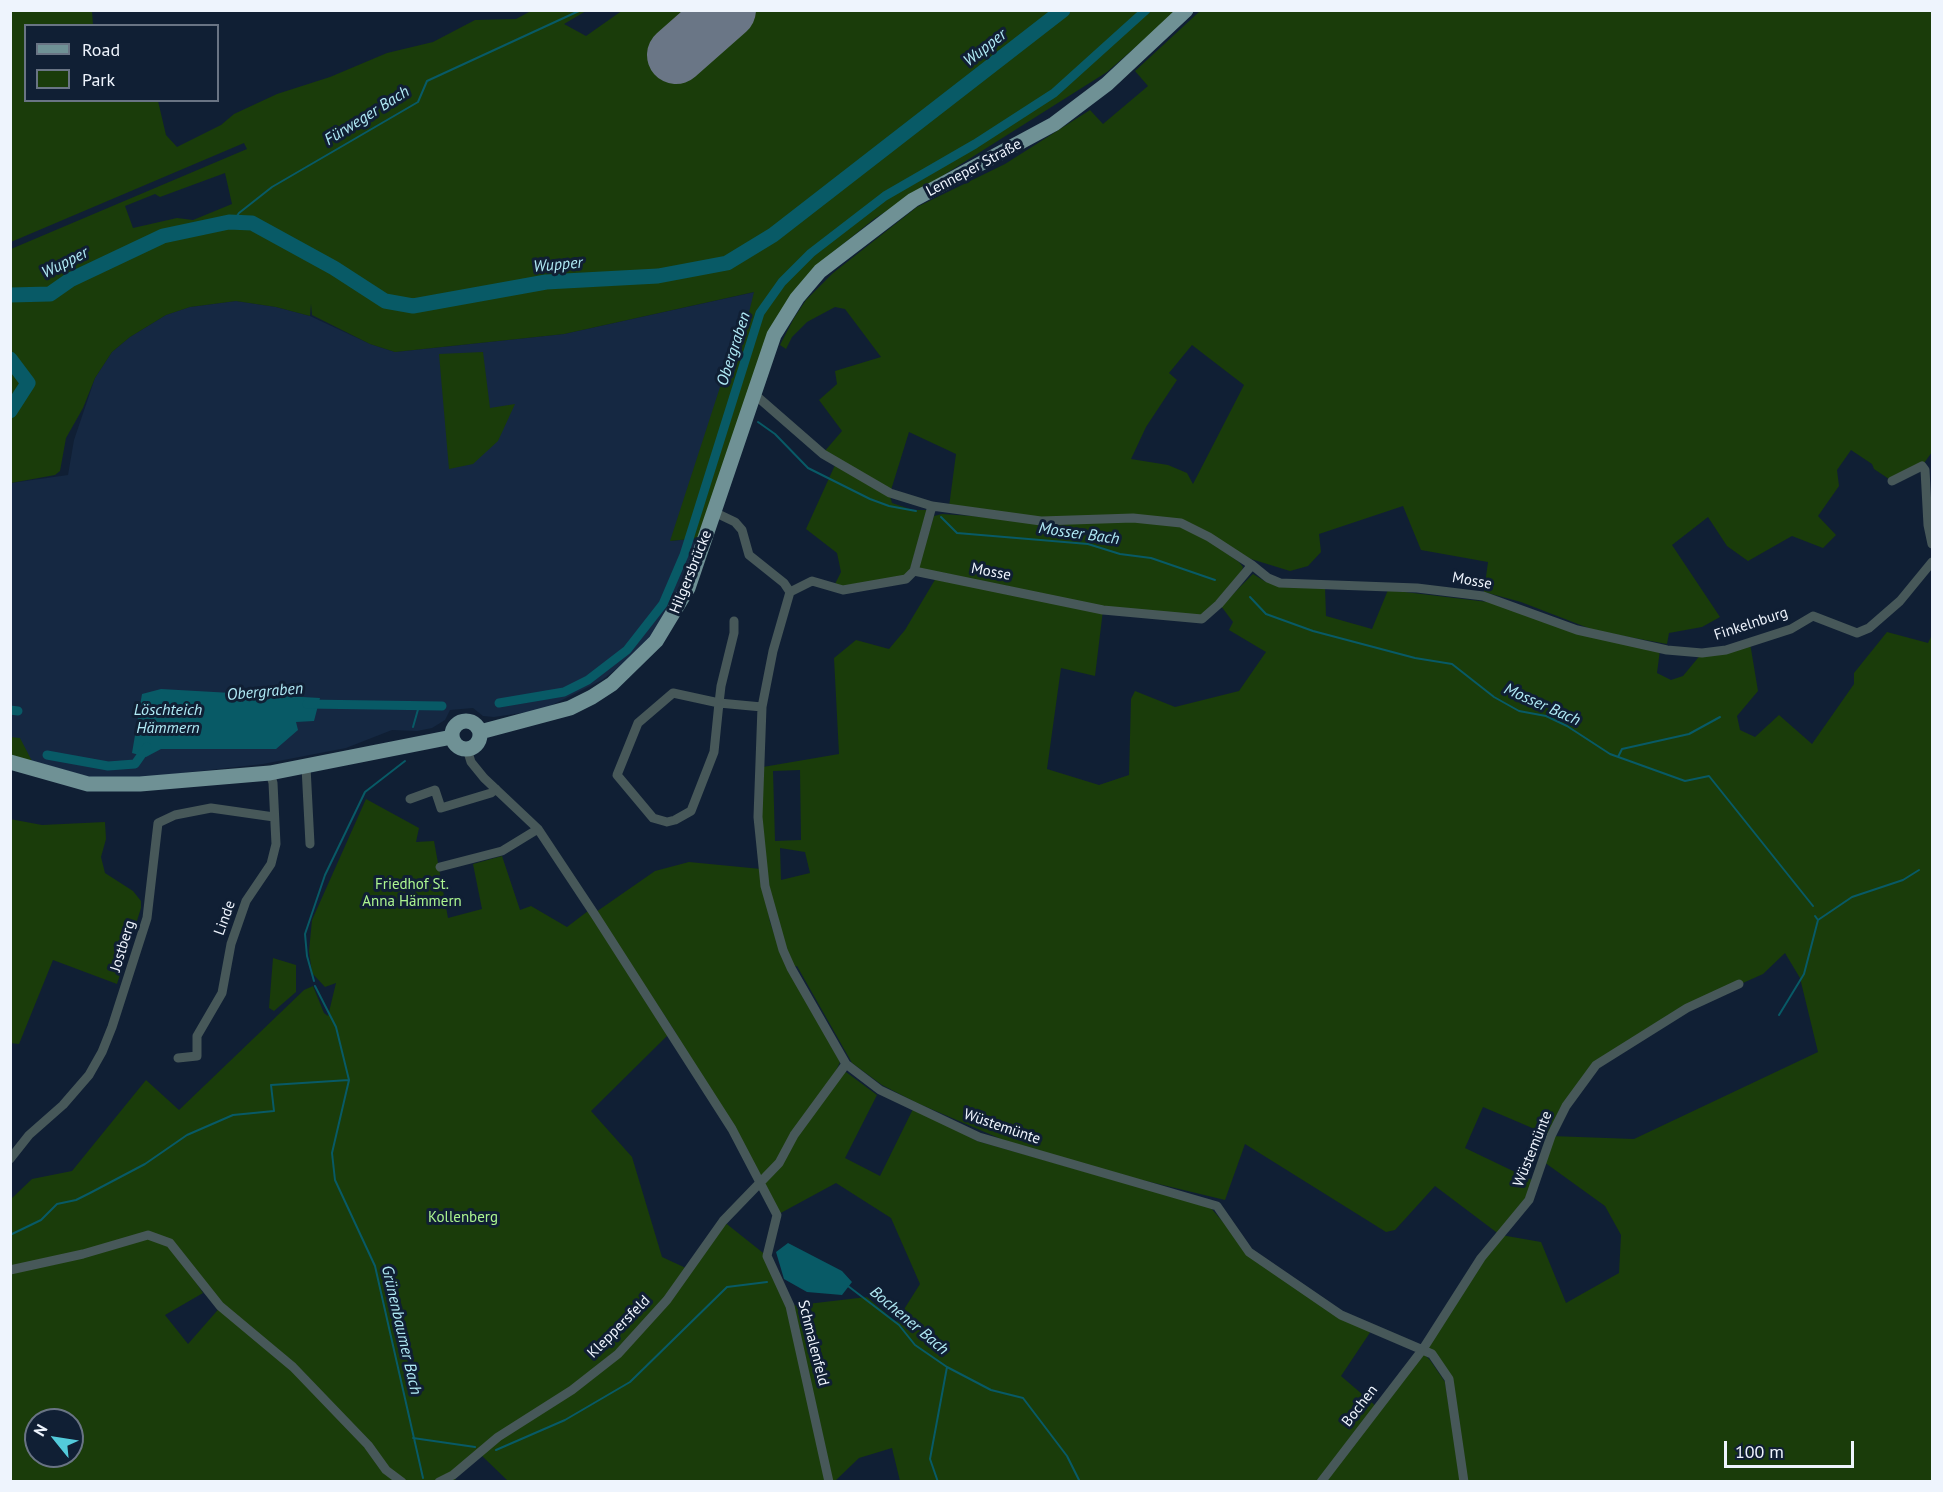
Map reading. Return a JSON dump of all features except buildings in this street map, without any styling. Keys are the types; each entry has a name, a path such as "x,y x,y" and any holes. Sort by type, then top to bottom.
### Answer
{"main road":[{"name":"Lenneper Straße","path":"774,335 797,297 808,284 853,243 913,200 1054,124 1107,84 1186,10"},
{"name":"Hilgersbrücke","path":"480,732 570,708 612,684 636,663 672,618 688,588 774,335"},
{"path":"462,721 474,722 480,732 478,742 467,749 458,747 452,737 454,726 462,721"},
{"path":"10,762 88,784 140,784 270,773 386,748 452,737"}],"street":[{"path":"734,621 719,703 714,752 691,811 667,822 653,818 617,775 638,723 673,693 719,703 762,707 773,651 790,592 812,581 843,590 906,579 914,571 932,506 890,493 823,454 753,393"},
{"path":"1892,481 1922,466 1925,470 1928,525 1932,544"},
{"name":"Mosse","path":"932,506 1041,521 1133,518 1182,523 1232,551 1268,578 1280,583 1417,588 1483,596 1577,630 1686,652"},
{"name":"Hilgersbrücke","path":"714,512 735,522 742,530 749,555 784,583 790,592"},
{"name":"Finkelnburg","path":"1686,652 1702,653 1742,645 1791,629 1813,616 1857,633 1869,628 1900,601 1932,562"},
{"name":"Mosse","path":"914,571 1103,610 1202,619 1219,604 1252,565"},
{"name":"Wüstemünte","path":"762,707 757,768 758,817 765,886 774,920 792,968 846,1064 880,1090 979,1137 1217,1206 1250,1252 1258,1258 1341,1315 1423,1348 1432,1354 1449,1379 1464,1482"},
{"path":"467,749 471,762 538,829 677,1041 732,1129 761,1183"},
{"path":"306,767 310,844"},
{"name":"Linde","path":"178,1058 197,1056 197,1036 222,993 231,944 246,901 271,864 276,844 273,783 270,773"},
{"path":"410,799 435,790 441,808 491,793 496,789"},
{"name":"Jostberg","path":"10,1159 30,1135 63,1105 89,1076 102,1052 147,918 158,823 175,815 211,808 273,817"},
{"path":"440,867 502,851 538,829"},
{"name":"Wüstemünte","path":"1423,1348 1481,1258 1529,1200 1551,1136 1566,1106 1596,1065 1687,1008 1739,984"},
{"name":"Kleppersfeld","path":"439,1482 453,1475 498,1437 572,1390 618,1354 667,1300 723,1221 779,1162 800,1126 846,1064"},
{"name":"Schmalenfeld","path":"761,1183 777,1215 767,1256 790,1306 829,1482"},
{"path":"10,1270 148,1235 170,1243 220,1306 293,1367 368,1445 386,1470 402,1482"},
{"name":"Bochen","path":"1321,1482 1423,1348"}],"shaded area":[{"path":"755,292 733,379 671,541 700,538 683,584 651,637 632,657 602,680 542,710 494,717 483,716 473,708 450,710 445,720 432,728 417,731 392,730 346,748 263,764 129,779 89,777 11,755 11,483 68,475 74,440 95,378 112,352 130,337 166,315 190,307 236,301 276,307 310,316 370,344 395,352 564,334"}],"green space":[{"path":"623,10 1177,11 1107,72 874,219 832,253 795,291 700,538 670,541 722,381 733,378 754,292 564,334 395,352 370,344 312,315 311,304 310,316 276,307 236,301 190,307 166,315 130,337 112,352 95,378 83,408 66,438 60,471 55,475 11,483 11,249 247,149 244,143 11,242 11,11 92,11 93,24 24,24 24,102 158,102 166,135 177,147 221,125 234,114 277,94 330,77 387,53 433,42 475,20 516,19 531,11 586,11 564,24 586,36","holes":["225,173 232,204 193,220 177,218 133,228 125,206 155,194 160,197"]},
{"path":"1200,11 1932,11 1932,452 1922,466 1892,481 1851,450 1837,470 1839,486 1818,516 1836,535 1823,548 1792,536 1748,561 1727,546 1708,517 1672,545 1720,617 1702,627 1669,633 1667,644 1596,631 1521,602 1484,592 1488,562 1421,550 1403,506 1319,534 1321,552 1308,566 1290,571 1251,559 1190,527 1239,562 1243,567 1241,573 1212,607 1199,616 1103,610 1095,676 1061,668 1047,769 1099,785 1129,775 1131,699 1135,691 1175,707 1239,691 1266,652 1229,630 1233,622 1221,606 1253,574 1266,582 1325,587 1326,616 1372,629 1388,590 1488,602 1660,650 1657,673 1671,680 1683,676 1702,653 1750,643 1758,691 1737,716 1740,730 1755,737 1779,715 1812,744 1854,684 1854,673 1887,632 1928,643 1932,635 1932,1481 1464,1481 1449,1379 1423,1349 1500,1235 1435,1186 1395,1230 1386,1232 1245,1144 1225,1200 1113,1173 1008,1142 917,1103 882,1085 852,1063 797,966 791,968 765,886 757,768 839,754 834,658 856,640 889,649 905,630 936,578 918,568 934,516 942,514 1030,520 949,507 956,454 909,432 891,490 824,452 842,431 819,400 837,384 835,371 881,357 845,309 835,307 807,322 792,337 786,349 780,345 806,300 833,273 917,207 1005,164 1090,110 1103,124 1148,86 1135,71","holes":["1192,345 1244,385 1193,484 1187,473 1168,465 1131,459 1146,427 1177,380 1169,373","800,770 801,840 775,841 773,771","780,848 805,852 810,873 781,880","1785,953 1800,978 1818,1052 1634,1139 1551,1136 1596,1065 1687,1008 1763,974","1483,1107 1551,1136 1544,1162 1605,1206 1621,1235 1619,1273 1566,1303 1541,1242 1501,1235 1536,1182 1465,1148"]},
{"path":"483,352 490,408 515,404 498,441 473,464 449,469 439,354"},
{"path":"835,465 890,496 892,503 913,510 927,510 910,570 906,575 843,587 834,586 841,572 837,553 806,529"},
{"path":"10,737 20,738 32,761 11,755"},
{"path":"366,799 419,828 416,842 434,841 448,918 482,909 473,864 502,856 520,910 531,906 567,927 588,911 669,1034 591,1111 632,1157 662,1257 688,1269 723,1221 767,1256 790,1306 867,1297 896,1322 920,1284 891,1218 836,1183 777,1215 674,1030 596,912 655,871 689,862 761,869 770,922 780,951 840,1062 832,1080 846,1072 877,1095 845,1158 880,1176 914,1107 977,1141 1210,1207 1249,1252 1341,1315 1373,1328 1341,1376 1377,1407 1423,1353 1430,1360 1445,1382 1461,1481 900,1481 892,1448 859,1458 834,1482 508,1481 480,1454 454,1475 456,1481 11,1482 11,1199 32,1179 72,1171 146,1080 179,1110 304,990 313,986 324,1013 328,1016 336,983 325,987 312,973 309,951 312,920","holes":["174,1249 223,1304 188,1344 165,1315 203,1293"]},
{"path":"10,819 42,825 105,822 106,839 101,857 105,873 133,891 141,901 141,908 117,984 53,960 19,1044 10,1043"},
{"path":"273,958 296,965 296,992 274,1011 269,1008"}],"water":[{"name":"Löschteich Hämmern","path":"161,689 320,698 314,721 296,722 298,730 276,749 161,749 146,757 132,753 142,694"},
{"path":"788,1243 842,1271 852,1282 842,1295 807,1292 784,1279 776,1252"}],"waterway":[{"name":"Fürweger Bach","path":"233,222 239,213 272,187 418,102 427,81 581,10"},
{"name":"Wupper","path":"10,295 50,294 70,280 163,236 229,222 252,223 334,268 385,301 413,306 546,282 658,276 727,263 773,235 1063,10"},
{"name":"Obergraben","path":"499,703 564,692 588,680 627,650 663,604 684,555 760,313 782,282 811,253 885,196 975,144 1054,93 1146,10"},
{"name":"Wupper","path":"10,359 28,383 10,411"},
{"name":"Mosser Bach","path":"758,422 775,434 808,468 870,499 889,506 916,511"},
{"name":"Mosser Bach","path":"941,517 957,533 1088,544 1120,554 1151,558 1215,580"},
{"name":"Mosser Bach","path":"1250,597 1266,614 1313,631 1415,658 1452,664 1494,697 1519,711 1546,716 1567,726 1610,754 1685,781 1709,776 1813,906"},
{"name":"Obergraben","path":"307,704 442,706"},
{"name":"Grünenbaumer Bach","path":"413,727 419,706"},
{"name":"Obergraben","path":"10,710 18,711"},
{"path":"1618,757 1622,749 1689,734 1720,717"},
{"name":"Obergraben","path":"47,755 108,766 135,764 147,747"},
{"name":"Grünenbaumer Bach","path":"314,981 307,956 305,934 325,875 365,792 405,761"},
{"name":"Mosser Bach","path":"1815,916 1818,920 1852,897 1903,880 1919,870"},
{"path":"1779,1015 1804,974 1818,920"},
{"name":"Grünenbaumer Bach","path":"315,986 336,1027 349,1080 332,1153 335,1180 375,1266 423,1478"},
{"path":"10,1235 41,1220 57,1204 76,1200 145,1164 187,1135 233,1115 274,1111 271,1085 349,1080"},
{"name":"Bochener Bach","path":"496,1450 565,1420 630,1382 727,1287 767,1282"},
{"name":"Bochener Bach","path":"848,1286 899,1325 915,1345 947,1367 991,1390 1023,1398 1067,1456 1080,1482"},
{"path":"938,1482 930,1459 947,1367"},
{"name":"Bochener Bach","path":"413,1438 475,1447"}],"runway":[{"path":"676,55 727,10"}],"park label":[{"name":"Friedhof St. Anna Hämmern","path":"412,894"},
{"name":"Kollenberg","path":"463,1218"}]}
